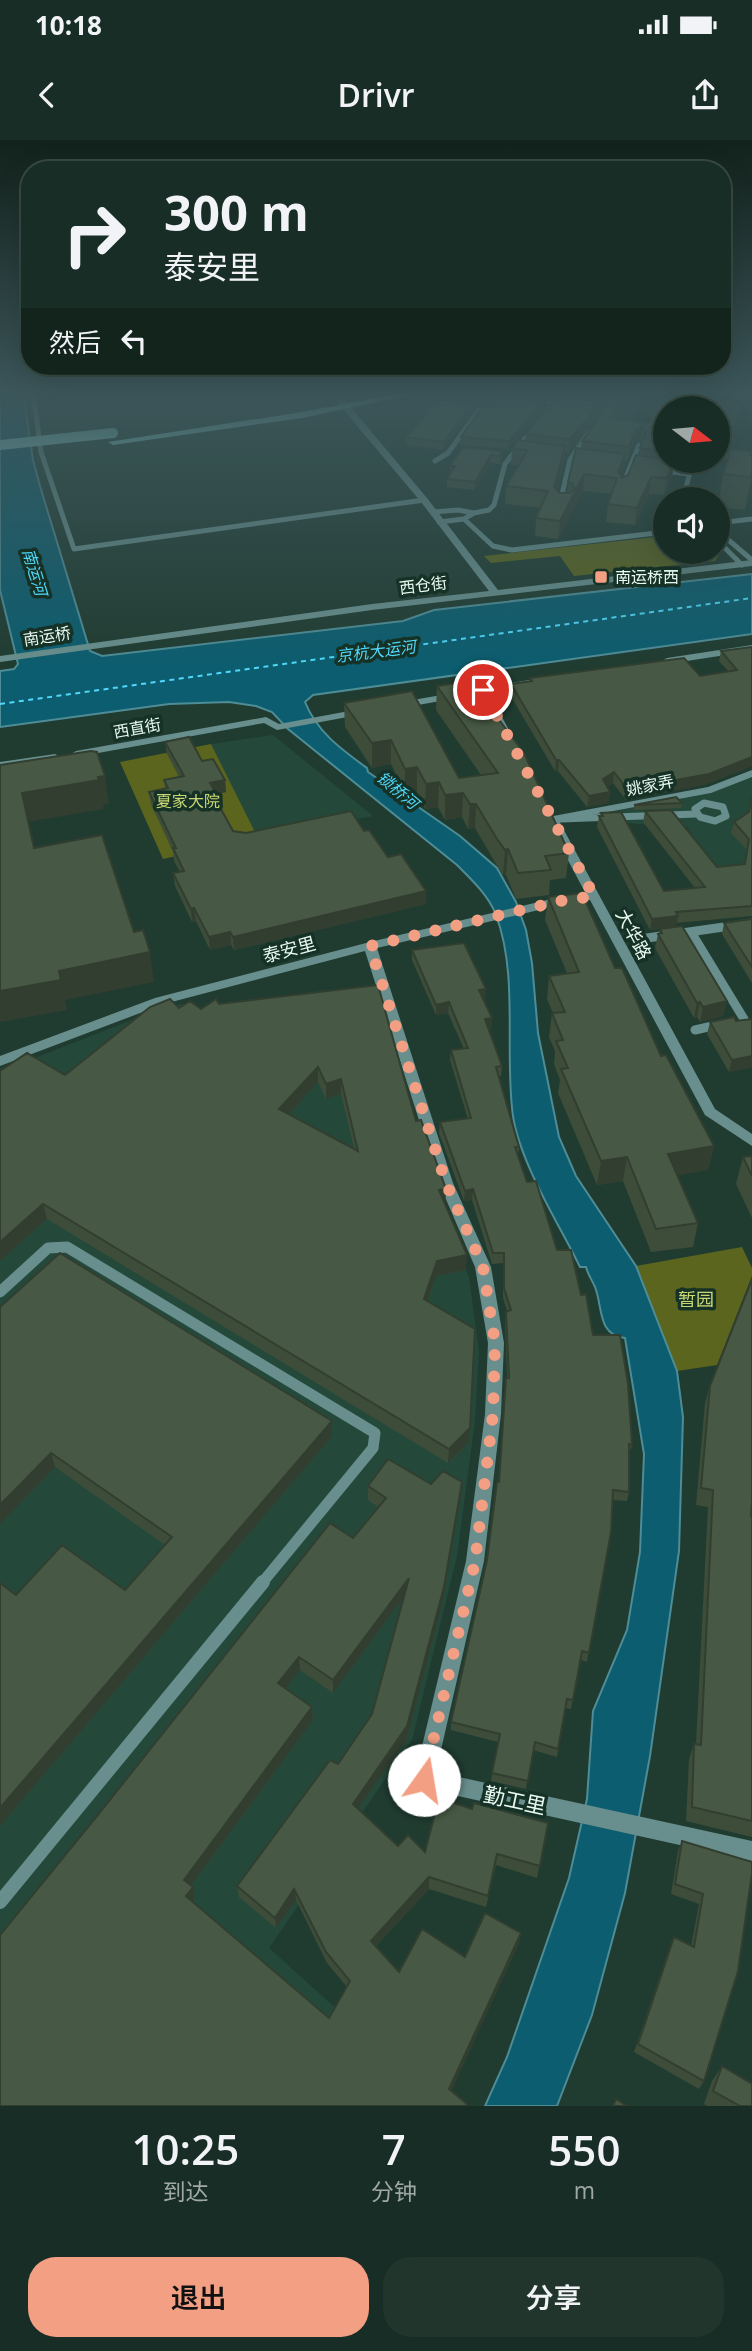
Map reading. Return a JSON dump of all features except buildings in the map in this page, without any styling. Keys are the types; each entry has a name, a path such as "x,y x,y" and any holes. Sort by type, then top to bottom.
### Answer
{"street":[{"path":"410,484 495,592"},
{"name":"西仓街","path":"99,644 495,592 749,563"},
{"name":"南运桥","path":"0,659 99,644"},
{"path":"662,662 752,648"},
{"path":"393,706 538,681"},
{"path":"483,690 515,750"},
{"name":"西直街","path":"0,765 128,746 266,720 277,727 368,710"},
{"name":"姚家弄","path":"549,814 711,790 752,773"},
{"name":"大华路","path":"549,814 710,1112 752,1141"},
{"name":"泰安里","path":"1,1059 160,1001 370,946 560,901 594,896"},
{"name":"勤工里","path":"370,946 446,1183 483,1267 495,1343 493,1414 475,1562 424,1780 752,1851"}],"lane":[{"path":"51,484 74,549 424,500"},
{"path":"439,522 464,519 474,513 489,510 494,505 500,484"},
{"path":"561,503 565,484"},
{"path":"621,490 623,484"},
{"path":"433,512 458,510 474,513"},
{"path":"464,519 493,546 512,550 653,533"},
{"path":"730,522 752,519"},
{"path":"730,543 749,563"},
{"path":"730,550 749,563"},
{"path":"549,814 696,814"},
{"path":"640,939 752,923"},
{"path":"691,932 748,1018 695,1030"},
{"path":"0,1292 48,1248 67,1247 375,1433 373,1448 0,1902"}],"shaded area":[{"path":"273,735 373,816 258,838 211,744"},
{"path":"752,775 752,868 715,867 687,827 594,821 591,816 714,791"},
{"path":"376,993 424,1170 469,1277 479,1352 475,1420 457,1556 412,1740 269,1948 362,2032 0,2106 0,1075 12,1067 165,1007 182,1004 185,1014"}],"green space":[{"path":"653,537 653,564 687,564 574,576 560,556 491,563 484,556"},
{"name":"夏家大院","path":"211,744 258,838 163,859 120,762"},
{"name":"暂园","path":"742,1247 752,1268 752,1276 717,1365 677,1371 636,1266"}],"water":[{"path":"0,484 39,484 90,651 102,656 403,621 434,610 752,574 752,634 313,695 305,702 316,722 339,747 367,768 368,772 460,836 497,868 516,902 526,930 532,963 538,1033 559,1137 576,1176 636,1266 677,1371 683,1417 679,1551 650,1756 625,1893 592,2015 557,2106 485,2106 507,2057 569,1878 587,1799 593,1711 627,1630 640,1552 644,1454 625,1338 616,1336 605,1326 595,1287 586,1267 580,1267 551,1213 517,1134 511,1092 507,963 496,915 474,882 457,865 288,729 272,712 256,706 229,702 169,704 0,727 0,671 14,669 18,664 0,590"}],"ferry route":[{"path":"0,704 752,598"}],"place":[{"name":"南运桥西","path":"601,577"}],"route":[{"path":"424,1780 475,1562 493,1414 495,1343 483,1267 446,1183 370,946 560,901 594,896 483,690"}],"water label":[{"name":"南运河","path":"35,572"},
{"name":"京杭大运河","path":"376,651"},
{"name":"锁桥河","path":"398,790"}]}
